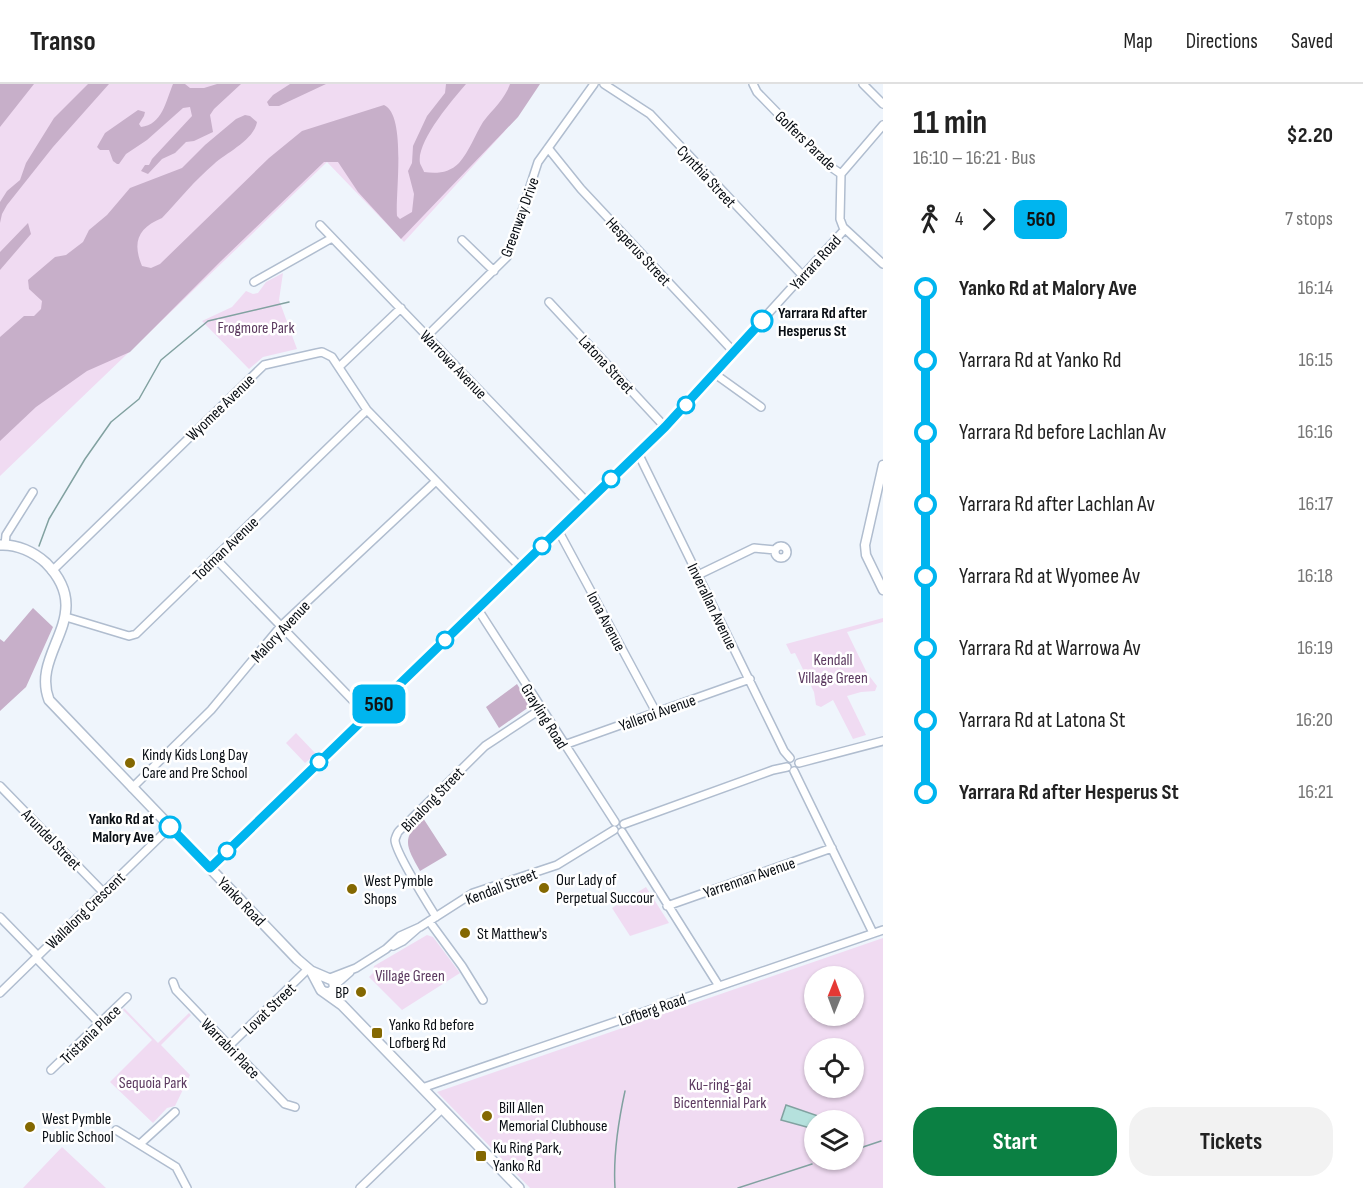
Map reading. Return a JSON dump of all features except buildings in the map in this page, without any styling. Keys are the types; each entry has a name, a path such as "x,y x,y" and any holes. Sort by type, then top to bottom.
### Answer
{"main road":[{"path":"2,545 33,553 52,571 63,592 66,617"},
{"name":"Yanko Road","path":"66,617 46,666 45,685 49,700 297,959 331,983 342,1005"},
{"name":"Yanko Road","path":"310,970 322,989 342,1005 519,1188"},
{"path":"322,989 321,981 331,983"}],"street":[{"name":"Greenway Drive","path":"427,336 507,257 538,162 594,84"},
{"name":"Cynthia Street","path":"604,84 650,114 803,276"},
{"name":"Golfers Parade","path":"753,84 757,92 828,165 841,174 883,125"},
{"path":"863,84 883,104"},
{"name":"Hesperus Street","path":"548,148 581,189 734,352"},
{"name":"Yarrara Road","path":"210,868 665,427 715,374 845,229 840,219 841,174"},
{"name":"Warrowa Avenue","path":"320,225 587,502"},
{"path":"845,229 883,264"},
{"path":"254,282 332,238"},
{"path":"462,240 494,271"},
{"name":"Latona Street","path":"549,302 665,427"},
{"path":"339,367 400,309"},
{"name":"Wyomee Avenue","path":"52,571 264,365 322,352 332,357 367,410 520,567"},
{"path":"715,374 761,407"},
{"name":"Todman Avenue","path":"66,617 133,636 367,410"},
{"name":"Inverallan Avenue","path":"638,453 784,751 790,758"},
{"path":"883,465 865,545 866,555 883,590"},
{"name":"Malory Avenue","path":"132,788 211,710 281,626 436,481"},
{"path":"2,545 33,492"},
{"name":"Iona Avenue","path":"558,530 657,712"},
{"path":"698,575 754,548 775,550"},
{"path":"215,558 367,716"},
{"name":"Grayling Road","path":"477,608 614,826"},
{"name":"Yalleroi Avenue","path":"564,745 750,679"},
{"name":"Binalong Street","path":"483,1000 432,919 395,839 399,831 485,746 541,709"},
{"path":"799,763 883,741"},
{"path":"787,768 786,763 790,758 794,758 799,763"},
{"path":"794,771 799,763"},
{"path":"622,832 616,832 614,826 619,821 624,824 773,770 787,768 794,771 873,933"},
{"name":"Arundel Street","path":"0,786 104,893"},
{"path":"622,832 624,824"},
{"name":"Kendall Street","path":"331,983 386,949 400,936 420,927 472,893 557,865 614,826"},
{"name":"Wallalong Crescent","path":"0,993 170,827"},
{"path":"622,832 719,986"},
{"name":"Yarrennan Avenue","path":"667,906 832,848"},
{"path":"0,917 100,1024"},
{"name":"Lofberg Road","path":"422,1088 883,930"},
{"name":"Lovat Street","path":"229,1046 310,970"},
{"name":"Warrabri Place","path":"172,982 176,990 285,1104 295,1107"},
{"name":"Tristania Place","path":"51,1070 127,997"},
{"path":"360,1188 442,1109"},
{"path":"140,1144 175,1112"},
{"path":"116,1130 176,1167 187,1188"}],"green space":[{"path":"0,84 538,84 504,132 404,242 327,162 0,476"},
{"name":"Frogmore Park","path":"283,273 279,300 297,349 263,357 249,369 202,321 232,307 246,291 253,294 258,293 266,282"},
{"name":"Kendall Village Green","path":"883,618 883,622 847,632 867,673 877,686 875,691 847,696 866,735 853,739 833,700 821,707 816,705 814,692 795,653 791,654 786,644"},
{"path":"296,733 316,754 305,763 286,743"},
{"path":"646,887 669,923 630,936 612,908"},
{"name":"Village Green","path":"427,935 433,937 460,973 402,1010 369,977 373,973 374,966"},
{"name":"Ku-ring-gai Bicentennial Park","path":"883,938 883,1188 530,1188 437,1092"},
{"name":"Sequoia Park","path":"124,1008 158,1043 189,1013 191,1015 161,1045 190,1075 175,1106 167,1108 153,1123 110,1082 152,1040 123,1010"},
{"path":"62,1147 106,1188 23,1188"}],"shaded area":[{"path":"0,84 34,84 0,127"},
{"path":"88,84 109,84 53,147 7,205 0,223 0,202 7,191 20,180 26,163 54,118"},
{"path":"173,84 204,88 217,84 241,84 210,115 213,132 194,141 186,142 175,153 162,159 148,174 141,171 192,116 190,107 183,108 147,140 126,154 119,164 113,161 109,150 100,150 97,147 105,133 138,110 145,112 139,124 141,127 154,122 162,111"},
{"path":"290,84 326,84 279,106 269,106 267,102 273,95"},
{"path":"446,84 466,84 429,133 420,154 420,163 424,172 443,172 451,169 463,159 483,122 502,99 510,84 540,84 518,117 401,239 358,192 338,162 324,162 130,352 87,371 36,407 0,441 0,337 24,316 34,316 41,309 42,301 29,289 28,280 55,257 66,255 83,242 89,230 107,215 130,188 182,168 236,119 245,115 257,122 251,135 207,170 162,218 142,231 138,243 139,257 142,266 151,268 160,264 269,158 302,131 384,105 391,112 398,139 397,216 400,219 412,212 414,194 408,171 412,163 413,146 427,116 445,93"},
{"path":"28,223 31,234 0,270 0,252"},
{"path":"33,608 53,627 26,687 0,711 0,639 4,642"},
{"path":"517,684 529,707 499,728 486,707"},
{"path":"423,818 447,855 420,871 408,843 411,832"},
{"path":"786,1105 804,1111 804,1126 781,1120"}],"waterway":[{"path":"39,546 49,519 85,459 111,422 139,399 161,360 208,321 289,302"},
{"path":"615,1188 617,1139 625,1091"},
{"path":"864,1147 881,1141"},
{"path":"738,1188 804,1167"}],"bus line":[{"name":"560","path":"170,827 210,868 665,427 762,321"}],"place":[{"name":"Yarrara Rd after Hesperus St","path":"762,321"},
{"name":"Kindy Kids Long Day Care and Pre School","path":"130,763"},
{"name":"Yanko Rd at Malory Ave","path":"170,827"},
{"name":"Our Lady of Perpetual Succour","path":"544,888"},
{"name":"West Pymble Shops","path":"352,889"},
{"name":"St Matthew's","path":"465,933"},
{"name":"BP","path":"361,992"},
{"name":"Yanko Rd before Lofberg Rd","path":"377,1033"},
{"name":"Bill Allen Memorial Clubhouse","path":"487,1116"},
{"name":"West Pymble Public School","path":"30,1127"},
{"name":"Ku Ring Park, Yanko Rd","path":"481,1156"}]}
